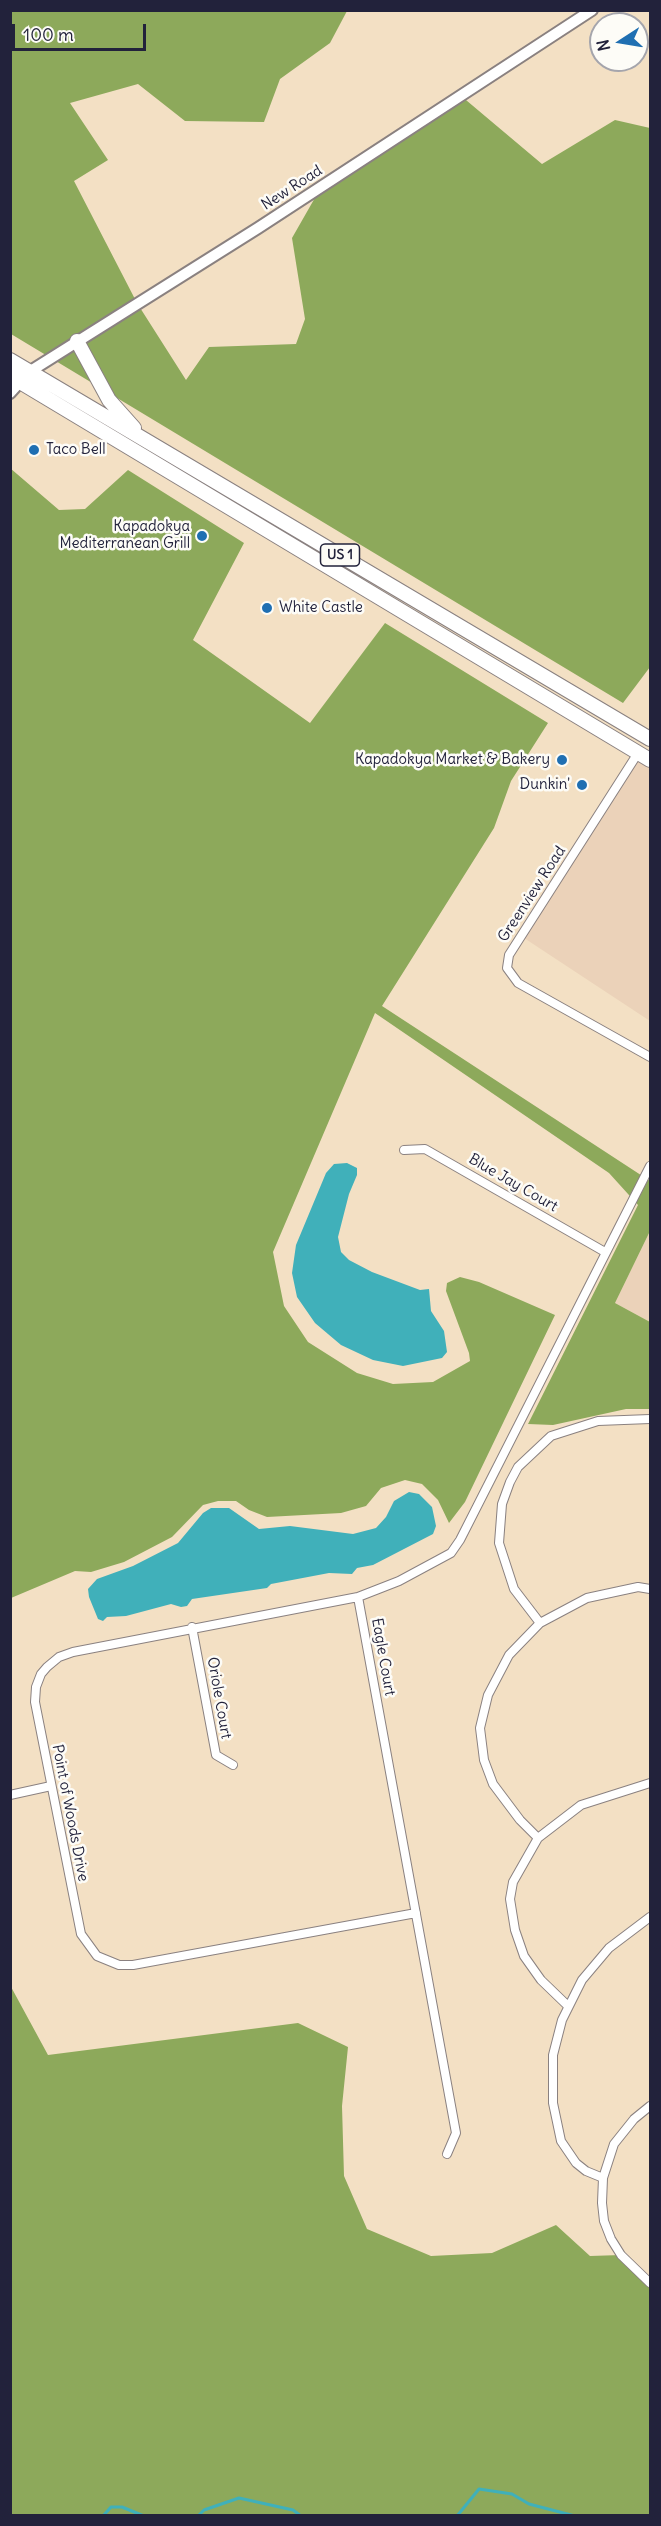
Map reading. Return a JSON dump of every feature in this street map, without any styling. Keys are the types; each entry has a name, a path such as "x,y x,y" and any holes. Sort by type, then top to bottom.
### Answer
{"highway":[{"path":"77,341 110,400 129,424 154,446"},
{"name":"US 1","path":"10,360 17,380 651,760"},
{"name":"US 1","path":"17,380 154,446 651,739"}],"street":[{"name":"New Road","path":"17,380 258,228 592,10"},
{"name":"Greenview Road","path":"638,753 509,955 507,968 518,983 651,1057"},
{"name":"Blue Jay Court","path":"404,1150 425,1149 605,1252"},
{"path":"358,1597 399,1581 451,1553 460,1540 605,1252 651,1166"},
{"path":"540,1623 514,1589 505,1568 499,1543 501,1504 518,1467 550,1436 598,1421 651,1419"},
{"path":"538,1838 520,1820 493,1784 484,1760 480,1728 488,1695 509,1655 540,1623 587,1598 638,1587 651,1589"},
{"name":"Point of Woods Drive","path":"358,1597 192,1627 73,1652 59,1657 41,1674 34,1702 81,1934 87,1946 106,1961 133,1965 416,1913"},
{"name":"Eagle Court","path":"358,1597 456,2133 447,2154"},
{"name":"Oriole Court","path":"192,1627 216,1755 233,1765"},
{"path":"568,2006 541,1980 524,1956 515,1930 510,1899 513,1882 538,1838 581,1805 622,1790 651,1783"},
{"path":"10,1795 51,1786"},
{"path":"603,2178 586,2171 567,2153 554,2116 553,2055 568,2006 582,1980 609,1948 651,1917"},
{"path":"651,2106 634,2118 614,2144 603,2178 603,2212 611,2239 621,2255 651,2283"}],"shaded area":[{"path":"638,753 650,760 650,1021 521,936"},
{"path":"650,1231 650,1322 615,1303"}],"green space":[{"path":"10,11 347,11 330,43 280,79 264,122 185,121 138,84 70,103 108,160 74,181 137,303 186,380 209,347 296,344 305,319 292,238 320,189 460,95 542,164 615,120 650,128 650,667 623,703 11,334"},
{"path":"10,468 59,510 85,509 128,470 244,543 193,640 310,723 385,623 548,723 511,781 494,828 382,1006 650,1181 650,1231 615,1303 650,1322 650,1409 626,1409 553,1425 528,1424 638,1205 609,1173 375,1013 273,1252 284,1306 308,1342 357,1373 393,1384 433,1382 470,1361 446,1291 447,1283 460,1277 479,1282 555,1315 465,1502 449,1523 438,1500 422,1484 405,1480 381,1488 366,1506 341,1513 267,1517 249,1510 236,1501 218,1501 203,1505 172,1537 124,1562 91,1572 75,1571 11,1598"},
{"path":"10,1985 48,2055 298,2023 348,2047 342,2106 344,2176 367,2229 431,2256 492,2253 556,2225 590,2256 621,2255 650,2283 650,2515 11,2515"}],"water":[{"path":"347,1163 357,1168 357,1175 349,1194 338,1237 341,1252 349,1260 372,1272 420,1290 429,1289 431,1311 444,1331 447,1352 442,1358 403,1366 373,1360 341,1345 315,1323 297,1297 292,1273 296,1245 326,1173 334,1164"},
{"path":"409,1492 419,1494 432,1507 436,1526 433,1534 373,1565 357,1568 352,1574 329,1573 271,1584 267,1588 192,1599 187,1606 171,1604 126,1616 107,1617 103,1621 98,1619 89,1597 88,1589 97,1579 133,1566 178,1543 203,1513 211,1508 229,1508 259,1529 290,1526 353,1534 376,1528 386,1517 394,1501"}],"waterway":[{"path":"457,2516 479,2489 512,2494 529,2504 575,2516"},
{"path":"198,2516 204,2510 239,2498 293,2510 301,2516"},
{"path":"103,2516 111,2507 122,2507 144,2516"}],"place":[{"name":"Taco Bell","path":"34,450"},
{"name":"Kapadokya Mediterranean Grill","path":"202,536"},
{"name":"White Castle","path":"267,608"},
{"name":"Kapadokya Market & Bakery","path":"562,760"},
{"name":"Dunkin'","path":"582,785"}]}
